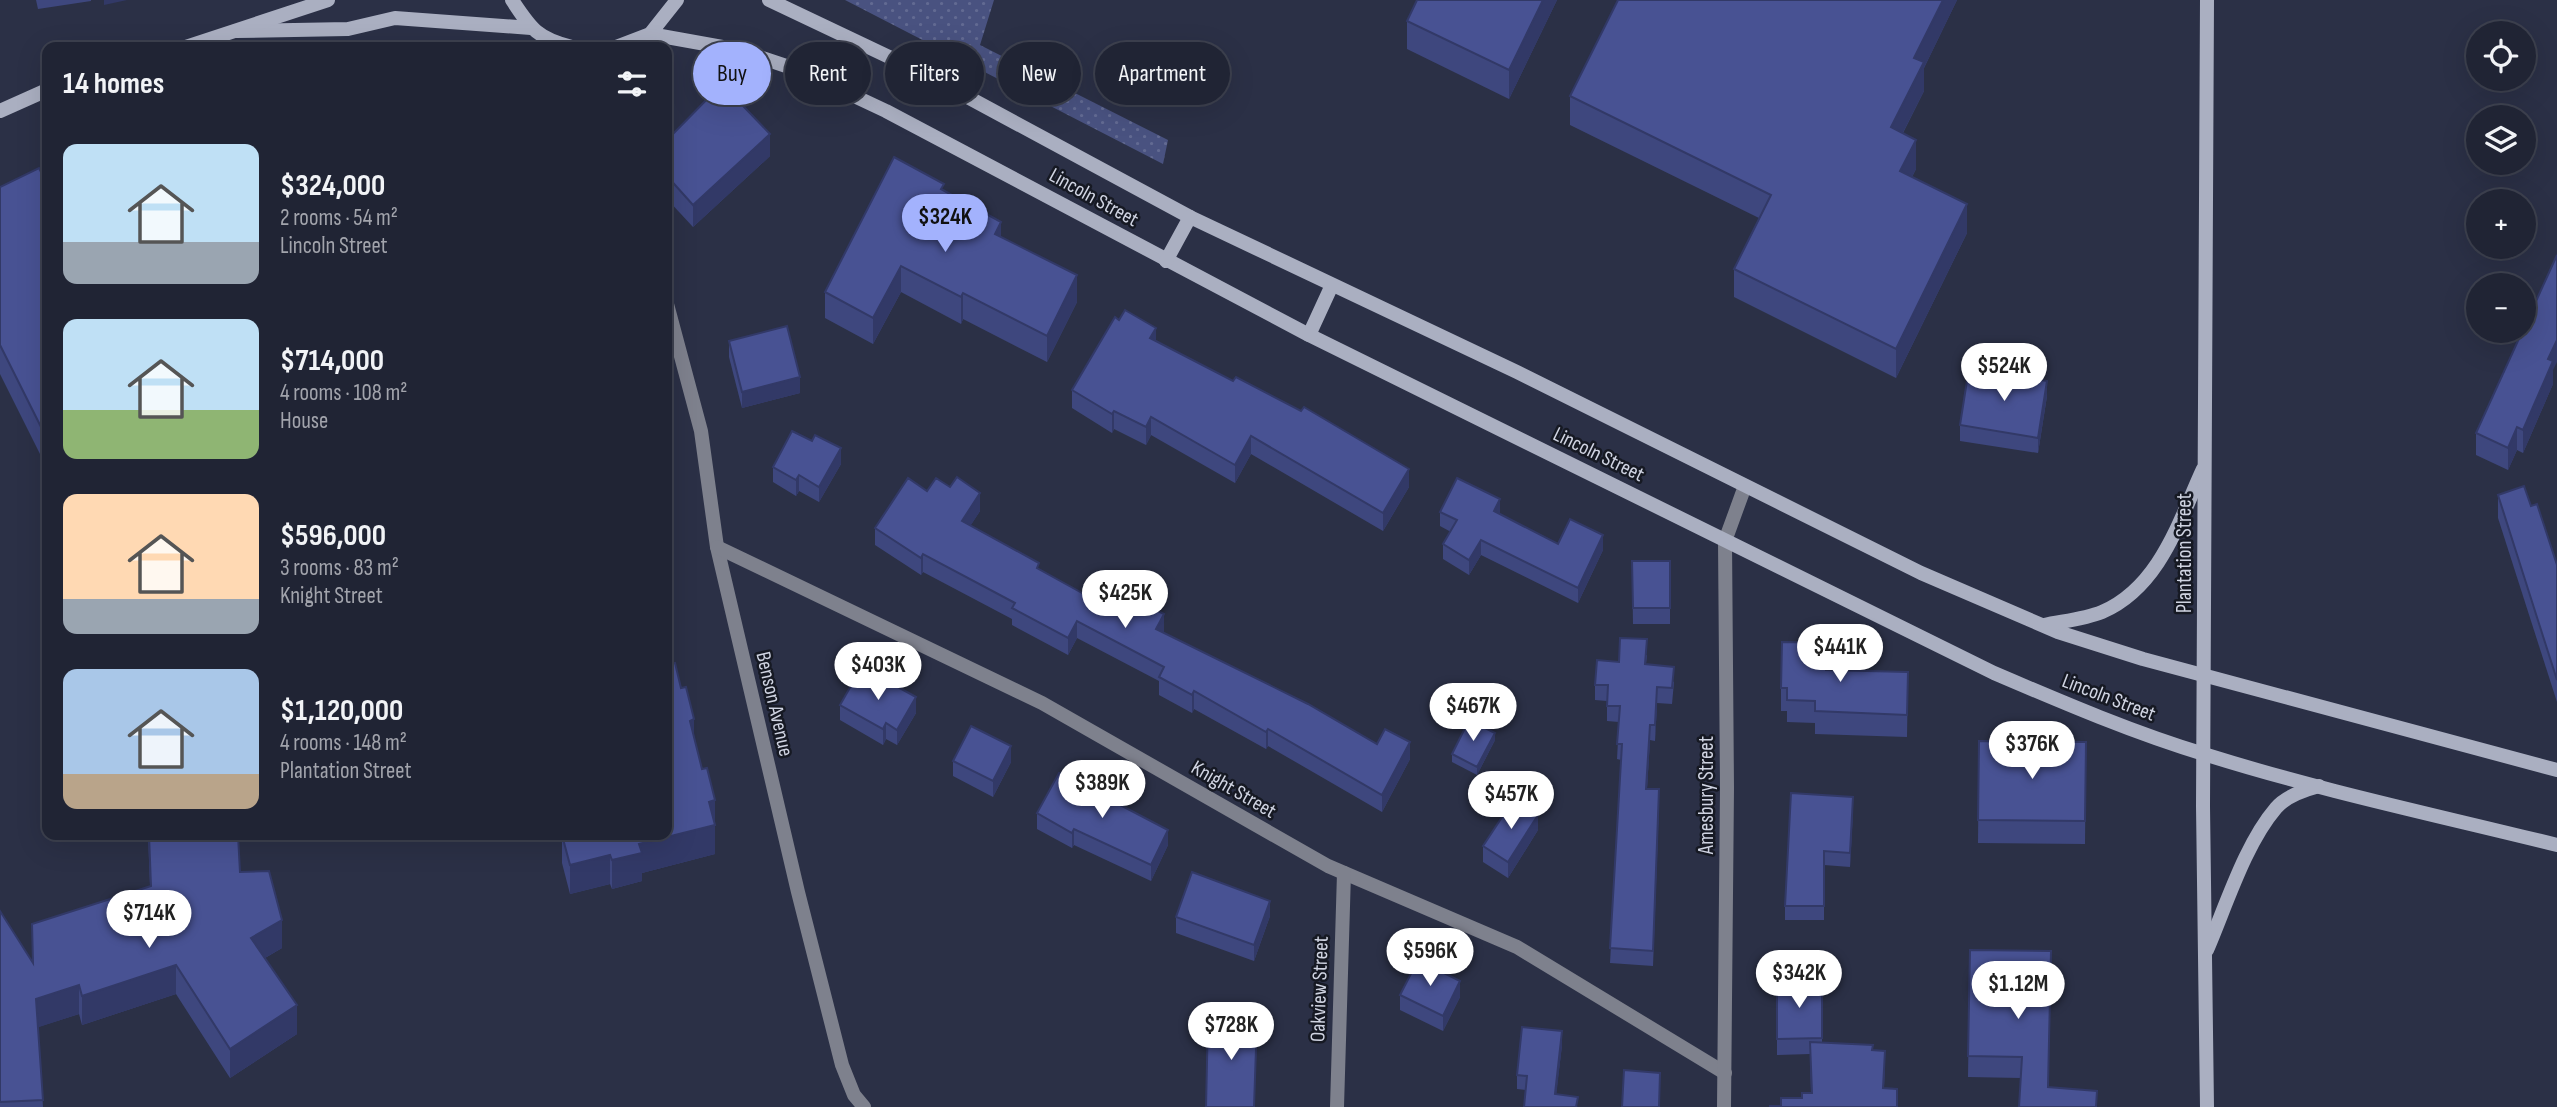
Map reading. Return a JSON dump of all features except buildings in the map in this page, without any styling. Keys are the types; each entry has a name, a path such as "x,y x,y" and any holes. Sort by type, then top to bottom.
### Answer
{"main road":[{"path":"202,42 328,0"},
{"path":"512,0 531,27 547,42"},
{"path":"635,42 650,34 677,0"},
{"name":"Lincoln Street","path":"769,0 925,74 1190,217 1517,372 1921,573 2044,625 2143,659 2290,696 2557,770"},
{"name":"Plantation Street","path":"2207,0 2207,1107"},
{"path":"236,31 348,29 395,18 531,27"},
{"name":"Lincoln Street","path":"650,34 739,50 801,71 932,134 1309,335 1994,673 2118,724 2206,755 2557,845"},
{"path":"0,111 42,92"},
{"path":"1166,261 1190,217"},
{"path":"1309,335 1332,285"},
{"path":"2044,625 2101,612 2129,596 2150,576 2206,465"},
{"path":"2205,955 2259,833 2277,806 2301,791 2319,786"}],"street":[{"name":"Benson Avenue","path":"672,323 701,431 718,547 798,892 842,1065 854,1096 864,1107"},
{"name":"Amesbury Street","path":"1724,1107 1725,541 1745,486"},
{"name":"Knight Street","path":"718,547 1042,704 1344,873 1517,947 1725,1073"},
{"name":"Oakview Street","path":"1337,1107 1344,873"}],"shaded area":[{"path":"845,0 994,0 981,42 926,42"},
{"path":"984,47 998,54 998,79 984,72"},
{"path":"1081,96 1168,140 1163,164 1049,105 1081,105"}]}
